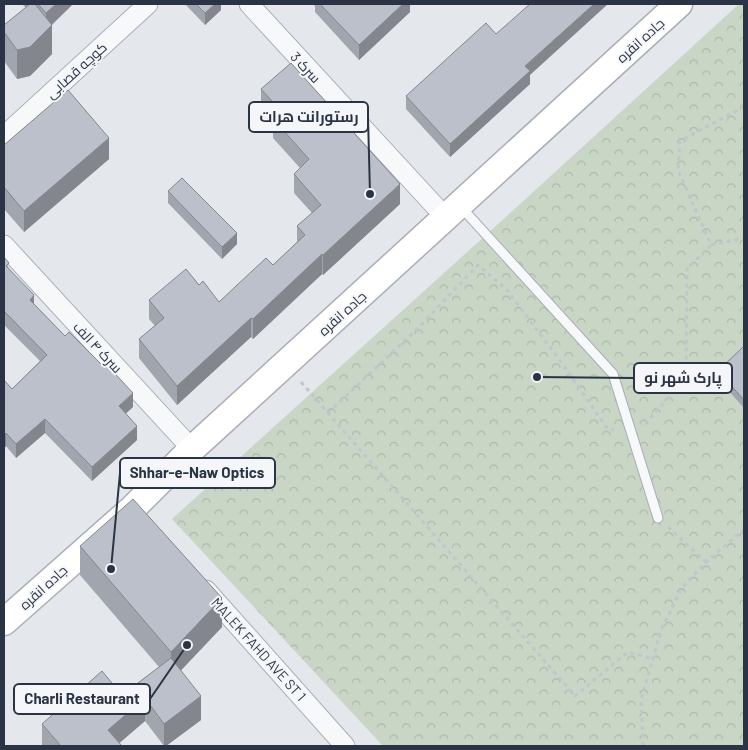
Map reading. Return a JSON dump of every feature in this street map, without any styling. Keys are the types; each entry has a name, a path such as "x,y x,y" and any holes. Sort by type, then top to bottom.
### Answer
{"main road":[{"name":"جاده انقره","path":"4,622 50,580 140,515 192,449 679,4"}],"street":[{"name":"کوچه قصابی","path":"4,136 148,4"},
{"name":"سرک 3","path":"249,4 453,212"},
{"name":"سرک ۴ الف","path":"4,245 192,449"},
{"name":"MALEK FAHD AVE ST 1","path":"193,575 345,746"}],"lane":[{"path":"453,212 613,374 658,518"}],"path":[{"path":"711,245 678,170 680,141 744,108"},
{"path":"328,413 417,329 478,265 507,290 562,362 607,428 633,438 686,377 688,269 711,245 744,238"},
{"path":"286,364 575,696 628,652 653,659"},
{"path":"658,518 706,562"},
{"path":"643,746 641,700 661,630 682,588 706,562 744,529"}],"green space":[{"path":"739,4 744,4 744,746 383,746 172,519"}],"building":[{"path":"30,4 35,4 52,25 30,47 17,50 4,32 4,25"},
{"path":"38,4 56,4 46,13"},
{"path":"196,4 215,4 205,13"},
{"path":"320,4 403,4 359,45"},
{"path":"530,4 594,4 525,66 530,71 450,144 406,96 486,23 496,34"},
{"path":"291,63 400,184 177,386 139,339 164,318 149,300 186,269 199,285 203,281 219,302 266,258 273,265 305,235 297,226 321,205 294,174 309,159 273,119 281,111 261,89"},
{"path":"68,90 109,138 24,211 4,187 4,145"},
{"path":"182,178 237,233 222,247 168,191"},
{"path":"4,257 9,263 6,266 34,295 30,300 65,336 69,332 103,366 106,364 133,393 119,406 137,426 92,467 45,419 16,444 6,433 4,435 4,380 12,389 47,355 4,311"},
{"path":"744,346 744,400 718,371"},
{"path":"133,499 222,598 171,652 80,546"},
{"path":"171,658 201,696 164,724 145,698 108,730 122,746 61,746 42,724 102,671 122,695"}],"place":[{"name":"رستورانت هرات","path":"370,194"},
{"name":"پارک شهر نو","path":"537,377"},
{"name":"Shhar-e-Naw Optics","path":"111,569"},
{"name":"Charli Restaurant","path":"187,645"}]}
